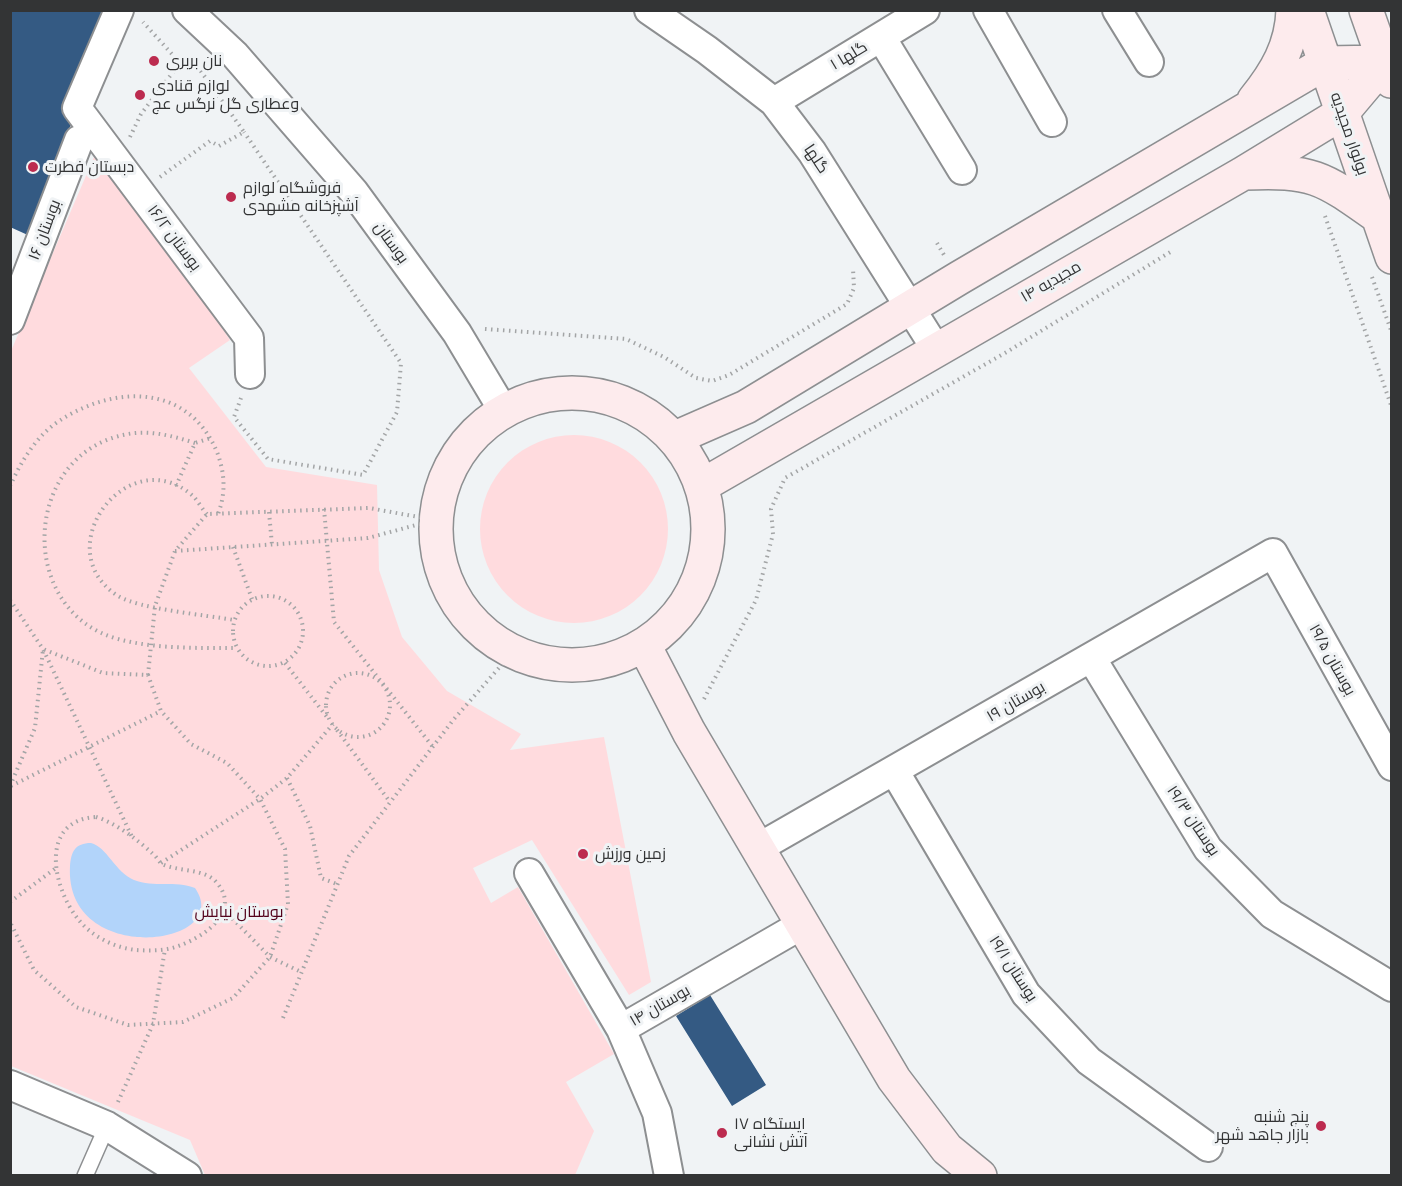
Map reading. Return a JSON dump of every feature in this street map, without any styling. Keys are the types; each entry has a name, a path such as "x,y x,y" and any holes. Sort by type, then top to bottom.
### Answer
{"street":[{"name":"بوستان","path":"187,10 235,56 354,192 457,333 503,410"},
{"name":"گلها","path":"649,10 707,50 774,102 812,152 936,349"},
{"name":"گلها ۱","path":"774,102 925,10"},
{"path":"988,10 1052,122"},
{"path":"1117,10 1149,62"},
{"path":"1254,105 1276,73 1287,46 1293,10"},
{"name":"بولوار مجیدیه","path":"1307,10 1392,257"},
{"path":"675,438 746,407 910,307 1325,63 1388,73 1366,10"},
{"name":"بوستان ۱۶/۲","path":"130,15 77,108 249,338 250,375"},
{"path":"881,37 962,170"},
{"name":"مجیدیه ۱۴","path":"703,485 769,449 936,349 1242,174 1342,112 1388,73"},
{"path":"1254,105 1276,111 1286,127 1288,146"},
{"name":"بوستان ۱۶","path":"10,320 79,140"},
{"path":"1242,174 1286,171 1312,175 1338,189 1377,216"},
{"path":"582,392 633,406 675,438 703,485 710,540 696,591 664,633 645,647 618,660 565,667 512,653 469,620 442,573 435,520 449,467 481,426 503,410 527,399 582,392"},
{"name":"بوستان ۱۹","path":"758,848 895,772 1273,553"},
{"name":"بوستان ۱۹/۵","path":"1273,553 1392,766"},
{"path":"645,647 689,732 894,1079 947,1149 980,1176"},
{"name":"بوستان ۱۹/۳","path":"1092,659 1208,849 1272,914 1392,987"},
{"name":"بوستان ۱۹/۱","path":"895,772 1026,994 1089,1061 1208,1147"},
{"path":"529,873 621,1029"},
{"name":"بوستان ۱۴","path":"669,1176 657,1113 621,1029 803,924"},
{"path":"10,1085 107,1126 187,1176"}],"lane":[{"path":"85,1176 107,1126"}],"path":[{"path":"130,15 180,63 200,70 401,363 397,412 363,475 268,459 234,417 250,375"},
{"path":"118,163 141,114 180,63"},
{"path":"139,192 210,141 219,146 244,132"},
{"path":"1321,205 1392,408"},
{"path":"457,333 487,329 626,339 664,357 696,378 711,381 729,375 847,304 854,288 851,260 873,246"},
{"path":"689,732 714,674 756,600 773,534 771,509 785,478 1005,352 1178,247"},
{"path":"10,486 22,459 58,422 104,399 134,395 164,400 191,415 211,438 222,466 224,496 219,514"},
{"path":"211,438 195,443 162,433 127,434 95,446 68,468 50,498 42,532 46,566 61,598 86,623 117,638 151,643 237,648"},
{"path":"176,486 195,443"},
{"path":"207,514 193,496 176,486 156,481 135,483 117,492 103,506 93,523 90,543 93,563 102,581 117,595 135,604 234,620"},
{"path":"10,922 34,970 75,1007 128,1025 153,1024 183,1022 233,998 270,957 288,904 285,849 260,799 227,763 191,744 161,711 148,675 155,606 175,551 207,514 369,508 435,520"},
{"path":"324,509 333,621 433,747"},
{"path":"269,512 272,545"},
{"path":"175,551 368,538 435,520"},
{"path":"233,547 252,599"},
{"path":"265,595 279,597 291,604 300,615 304,628 302,642 296,654 285,663 272,667 258,665 245,658 237,648 232,634 234,620 241,608 252,599 265,595"},
{"path":"10,600 43,649 133,839"},
{"path":"43,649 103,674 148,675"},
{"path":"10,786 36,728 43,649"},
{"path":"283,1018 349,856 433,747 512,653"},
{"path":"285,663 390,802"},
{"path":"361,673 373,676 383,684 389,696 390,708 386,720 378,730 367,735 354,736 342,733 333,724 327,713 326,701 330,689 338,680 349,674 361,673"},
{"path":"10,786 161,711"},
{"path":"161,863 260,799 287,778 333,724"},
{"path":"287,778 310,826 321,878 337,884"},
{"path":"96,817 108,821 133,839 161,863 211,877 223,891 224,910 214,926 182,945 154,951 126,949 100,938 78,920 63,895 56,868 57,840 73,822 96,817"},
{"path":"10,902 56,868"},
{"path":"224,910 270,957 302,972"},
{"path":"107,1126 153,1024 165,949"}],"green space":[{"name":"بوستان نیایش","path":"100,143 230,340 189,368 266,467 377,485 379,570 402,637 447,691 521,734 510,750 604,737 651,982 629,995 532,840 473,868 491,903 518,887 614,1054 566,1082 594,1131 575,1175 205,1175 190,1140 11,1066 11,351"},
{"path":"565,435 583,435 610,442 641,462 661,493 668,529 661,565 641,596 610,616 583,623 565,623 530,612 514,602 501,589 484,556 480,538 480,520 491,485 501,469 514,456 547,439"}],"water":[{"path":"91,843 102,849 127,876 134,880 149,884 180,884 195,888 201,908 192,924 172,934 146,937 118,933 93,921 75,899 70,866 71,856 75,849"}],"building":[{"name":"دبستان فطرت","path":"10,10 113,10 30,236 10,227"},
{"path":"710,995 766,1085 732,1106 676,1016"}],"place":[{"name":"نان بربری","path":"154,61"},
{"name":"لوازم قنادی وعطاری گل نرگس عج","path":"140,95"},
{"name":"دبستان فطرت","path":"33,167"},
{"name":"فروشگاه لوازم آشپزخانه مشهدی","path":"231,197"},
{"name":"زمین ورزش","path":"583,854"},
{"name":"پنج شنبه بازار جاهد شهر","path":"1321,1126"},
{"name":"ایستگاه ۱۷ آتش نشانی","path":"722,1133"}]}
